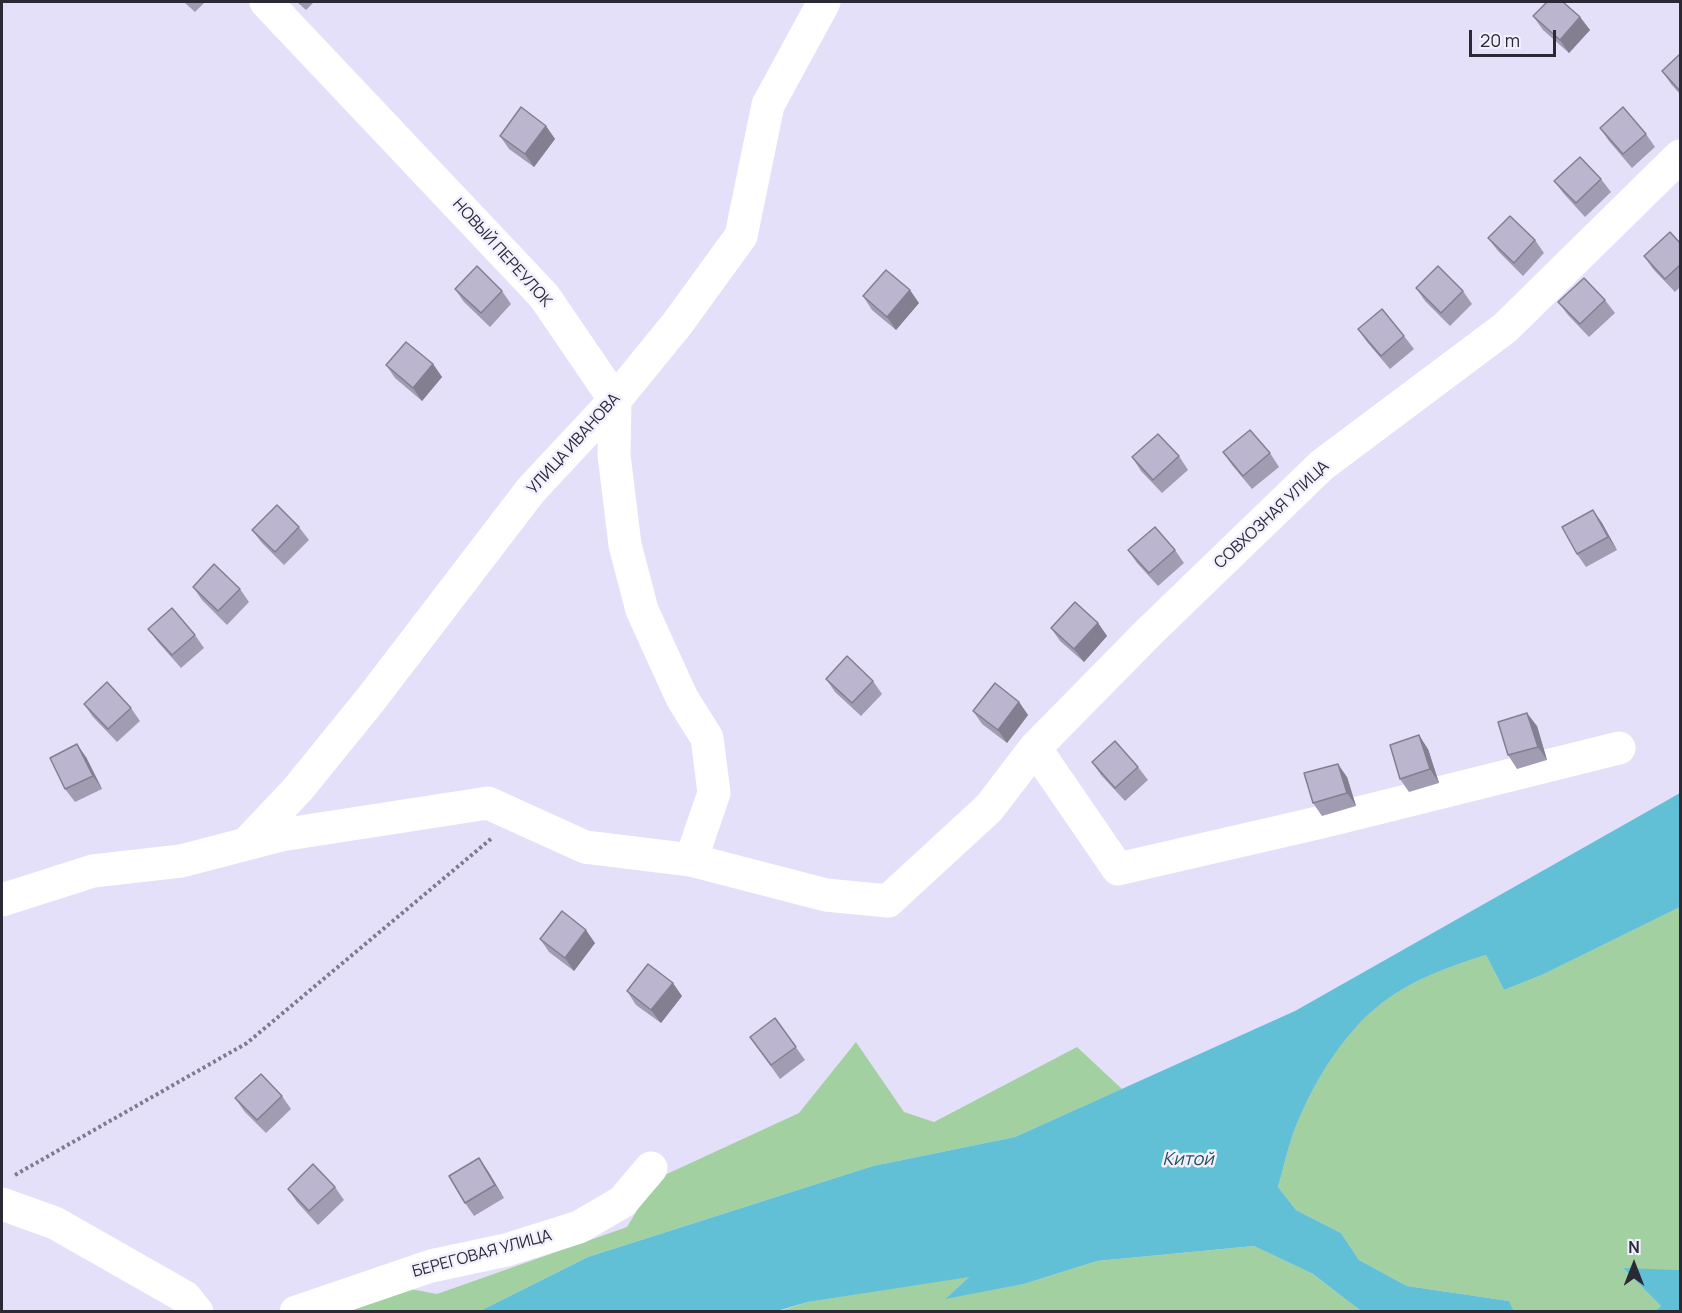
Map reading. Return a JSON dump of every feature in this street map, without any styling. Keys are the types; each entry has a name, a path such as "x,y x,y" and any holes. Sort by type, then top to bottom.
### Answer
{"street":[{"name":"НОВЫЙ ПЕРЕУЛОК","path":"266,2 544,296 615,400"},
{"name":"УЛИЦА ИВАНОВА","path":"246,844 313,771 531,490 615,400 677,324 741,236 768,105 824,2"},
{"name":"СОВХОЗНАЯ УЛИЦА","path":"691,860 826,895 888,901 989,808 1035,748 1149,632 1322,465 1505,328 1680,156"},
{"path":"2,900 93,871 181,861 281,835 488,803 585,847 691,860 714,793 707,738 682,698 642,610 625,545 614,455 615,400"},
{"path":"1035,748 1118,869 1337,818 1618,748"},
{"name":"БЕРЕГОВАЯ УЛИЦА","path":"296,1311 431,1266 506,1250 579,1227 622,1202 651,1168"},
{"path":"7,1190 55,1222 185,1297 197,1311"}],"path":[{"path":"7,1190 247,1043 518,816"}],"green space":[{"path":"1680,907 1680,1270 1624,1269 1661,1306 1655,1311 1514,1311 1509,1301 1407,1286 1359,1260 1341,1233 1296,1210 1278,1187 1293,1134 1318,1080 1354,1029 1382,1003 1432,974 1486,955 1504,990 1544,974"},
{"path":"856,1042 904,1112 934,1122 1077,1047 1122,1089 1015,1137 873,1166 588,1257 480,1311 325,1312 400,1287 437,1294 627,1227 656,1179 799,1113"},
{"path":"1254,1246 1313,1274 1361,1311 777,1312 808,1302 970,1276 946,1298 1024,1284 1097,1261"}],"water":[{"name":"Китой","path":"1680,793 1680,907 1544,974 1504,990 1486,955 1445,969 1406,987 1367,1015 1341,1046 1308,1098 1291,1140 1278,1187 1296,1210 1341,1233 1359,1260 1407,1286 1509,1301 1514,1311 1361,1311 1313,1274 1254,1246 1097,1261 1024,1284 945,1299 969,1277 808,1302 777,1311 480,1311 588,1257 873,1166 1015,1137 1295,1011"},
{"path":"1623,1268 1680,1270 1680,1311 1655,1311 1661,1306"}],"building":[{"path":"1547,2 1563,2 1580,17 1560,40 1533,16"},
{"path":"1680,54 1680,91 1662,71"},
{"path":"521,107 546,126 525,154 500,136"},
{"path":"1623,107 1646,134 1623,154 1600,128"},
{"path":"1580,157 1601,179 1576,203 1554,181"},
{"path":"1510,216 1535,240 1514,263 1488,238"},
{"path":"1670,232 1680,243 1680,265 1665,279 1644,256"},
{"path":"477,266 502,291 481,313 455,289"},
{"path":"1438,266 1463,291 1441,313 1416,288"},
{"path":"886,270 910,290 887,317 863,296"},
{"path":"1584,278 1605,300 1580,324 1558,302"},
{"path":"1382,309 1404,336 1381,356 1358,329"},
{"path":"406,342 433,364 413,388 386,365"},
{"path":"1250,430 1270,453 1243,476 1223,452"},
{"path":"1158,434 1179,456 1153,480 1132,457"},
{"path":"277,505 299,527 275,552 252,530"},
{"path":"1593,510 1608,537 1577,554 1562,527"},
{"path":"1155,527 1175,550 1149,573 1128,550"},
{"path":"214,564 240,589 218,611 193,587"},
{"path":"1075,602 1098,623 1074,649 1051,628"},
{"path":"172,608 195,635 172,655 148,629"},
{"path":"847,656 873,681 852,703 826,679"},
{"path":"107,682 131,708 108,729 84,704"},
{"path":"995,683 1019,702 998,730 973,711"},
{"path":"1527,713 1538,747 1508,755 1498,722"},
{"path":"1419,735 1430,769 1400,779 1390,745"},
{"path":"1115,741 1138,767 1115,788 1092,762"},
{"path":"77,744 93,776 65,789 50,758"},
{"path":"1338,764 1347,793 1313,803 1304,773"},
{"path":"562,911 586,930 565,958 540,939"},
{"path":"648,964 673,983 651,1010 627,991"},
{"path":"775,1018 796,1047 771,1065 750,1037"},
{"path":"261,1074 282,1096 257,1120 235,1098"},
{"path":"479,1158 495,1185 465,1203 449,1176"},
{"path":"313,1164 335,1187 309,1211 288,1189"}]}
